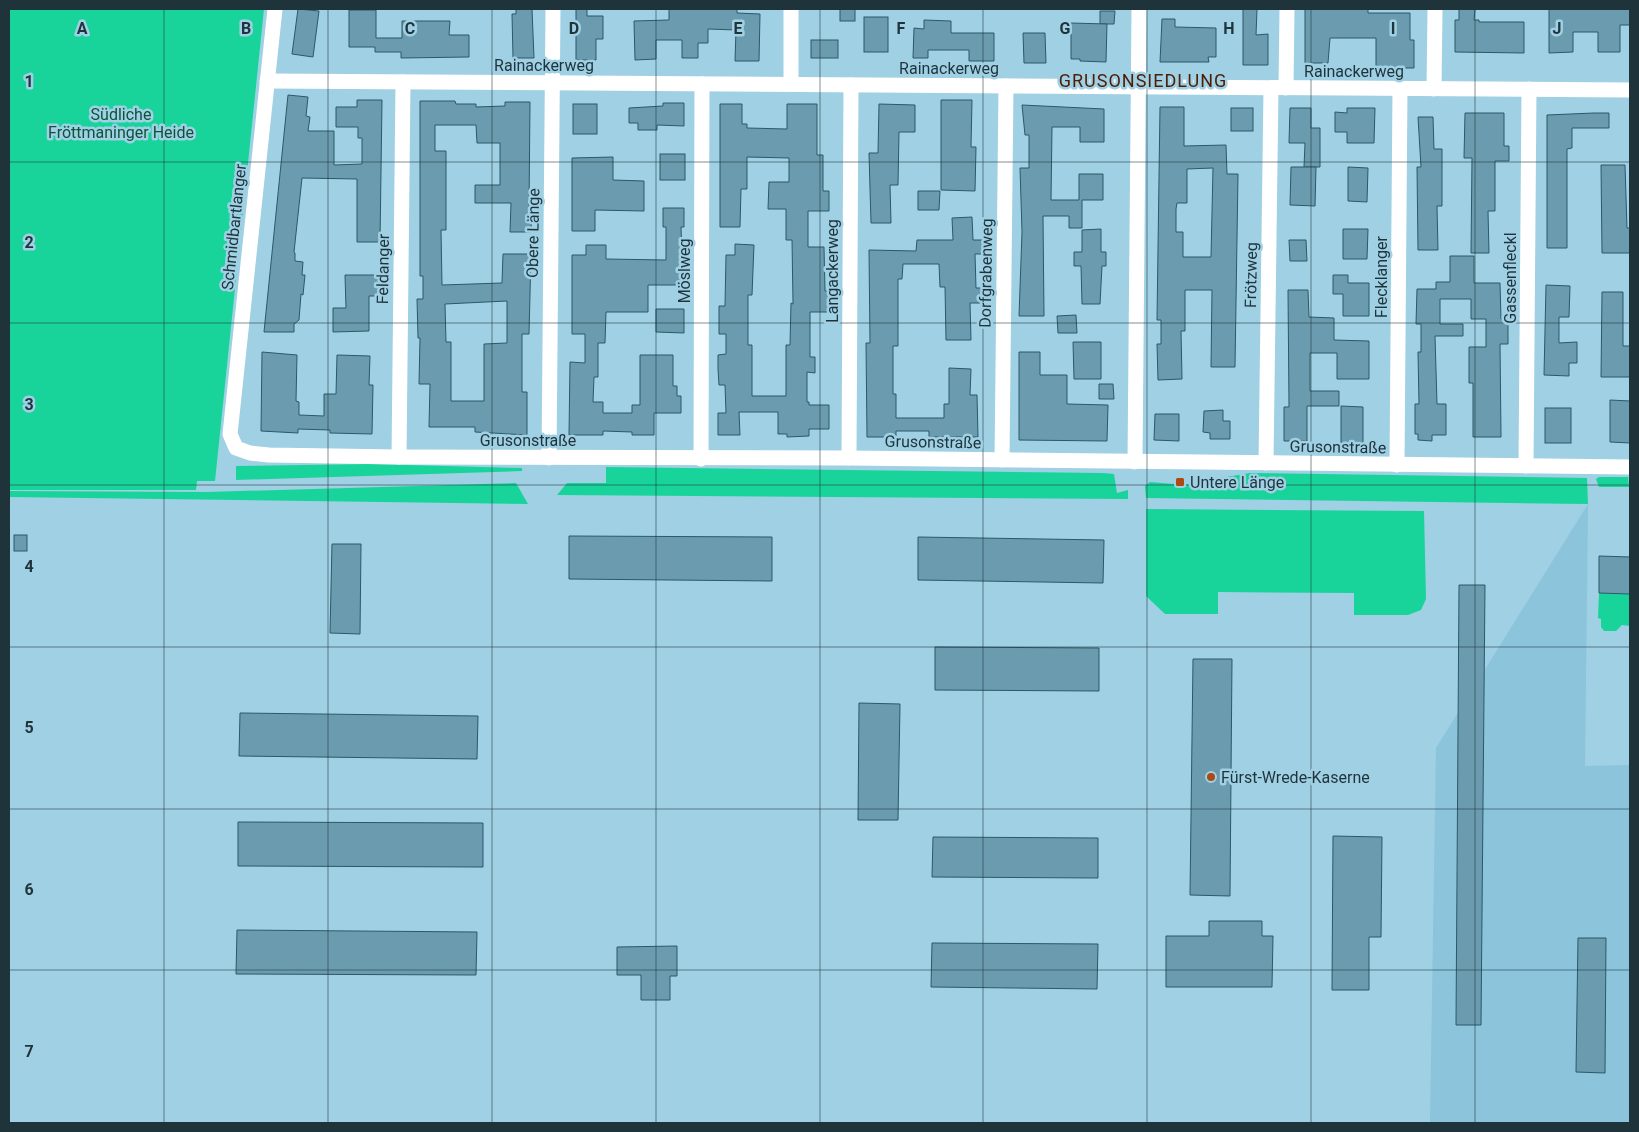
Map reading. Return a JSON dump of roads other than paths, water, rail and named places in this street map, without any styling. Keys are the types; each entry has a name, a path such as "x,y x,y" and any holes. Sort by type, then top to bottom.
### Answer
{"street":[{"name":"Schmidbartlanger","path":"236,448 230,434 275,9"},
{"name":"Obere Länge","path":"548,458 553,9"},
{"path":"791,9 791,84"},
{"path":"1135,462 1139,9"},
{"name":"Frötzweg","path":"1266,463 1279,88 1287,9"},
{"path":"1434,89 1435,9"},
{"name":"Rainackerweg","path":"267,81 1630,90"},
{"name":"Feldanger","path":"399,457 403,82"},
{"name":"Möslweg","path":"701,459 702,84"},
{"name":"Langackerweg","path":"849,458 851,85"},
{"name":"Dorfgrabenweg","path":"1002,460 1006,86"},
{"name":"Flecklanger","path":"1397,465 1400,88"},
{"name":"Gassenfleckl","path":"1526,466 1529,89"},
{"name":"Grusonstraße","path":"236,448 250,453 269,455 399,457 849,458 1630,467"}],"place":[{"name":"Untere Länge","path":"1180,482"},
{"name":"Fürst-Wrede-Kaserne","path":"1211,777"}],"district":[{"name":"GRUSONSIEDLUNG","path":"1143,80"}],"park label":[{"name":"Südliche Fröttmaninger Heide","path":"121,123"}]}
